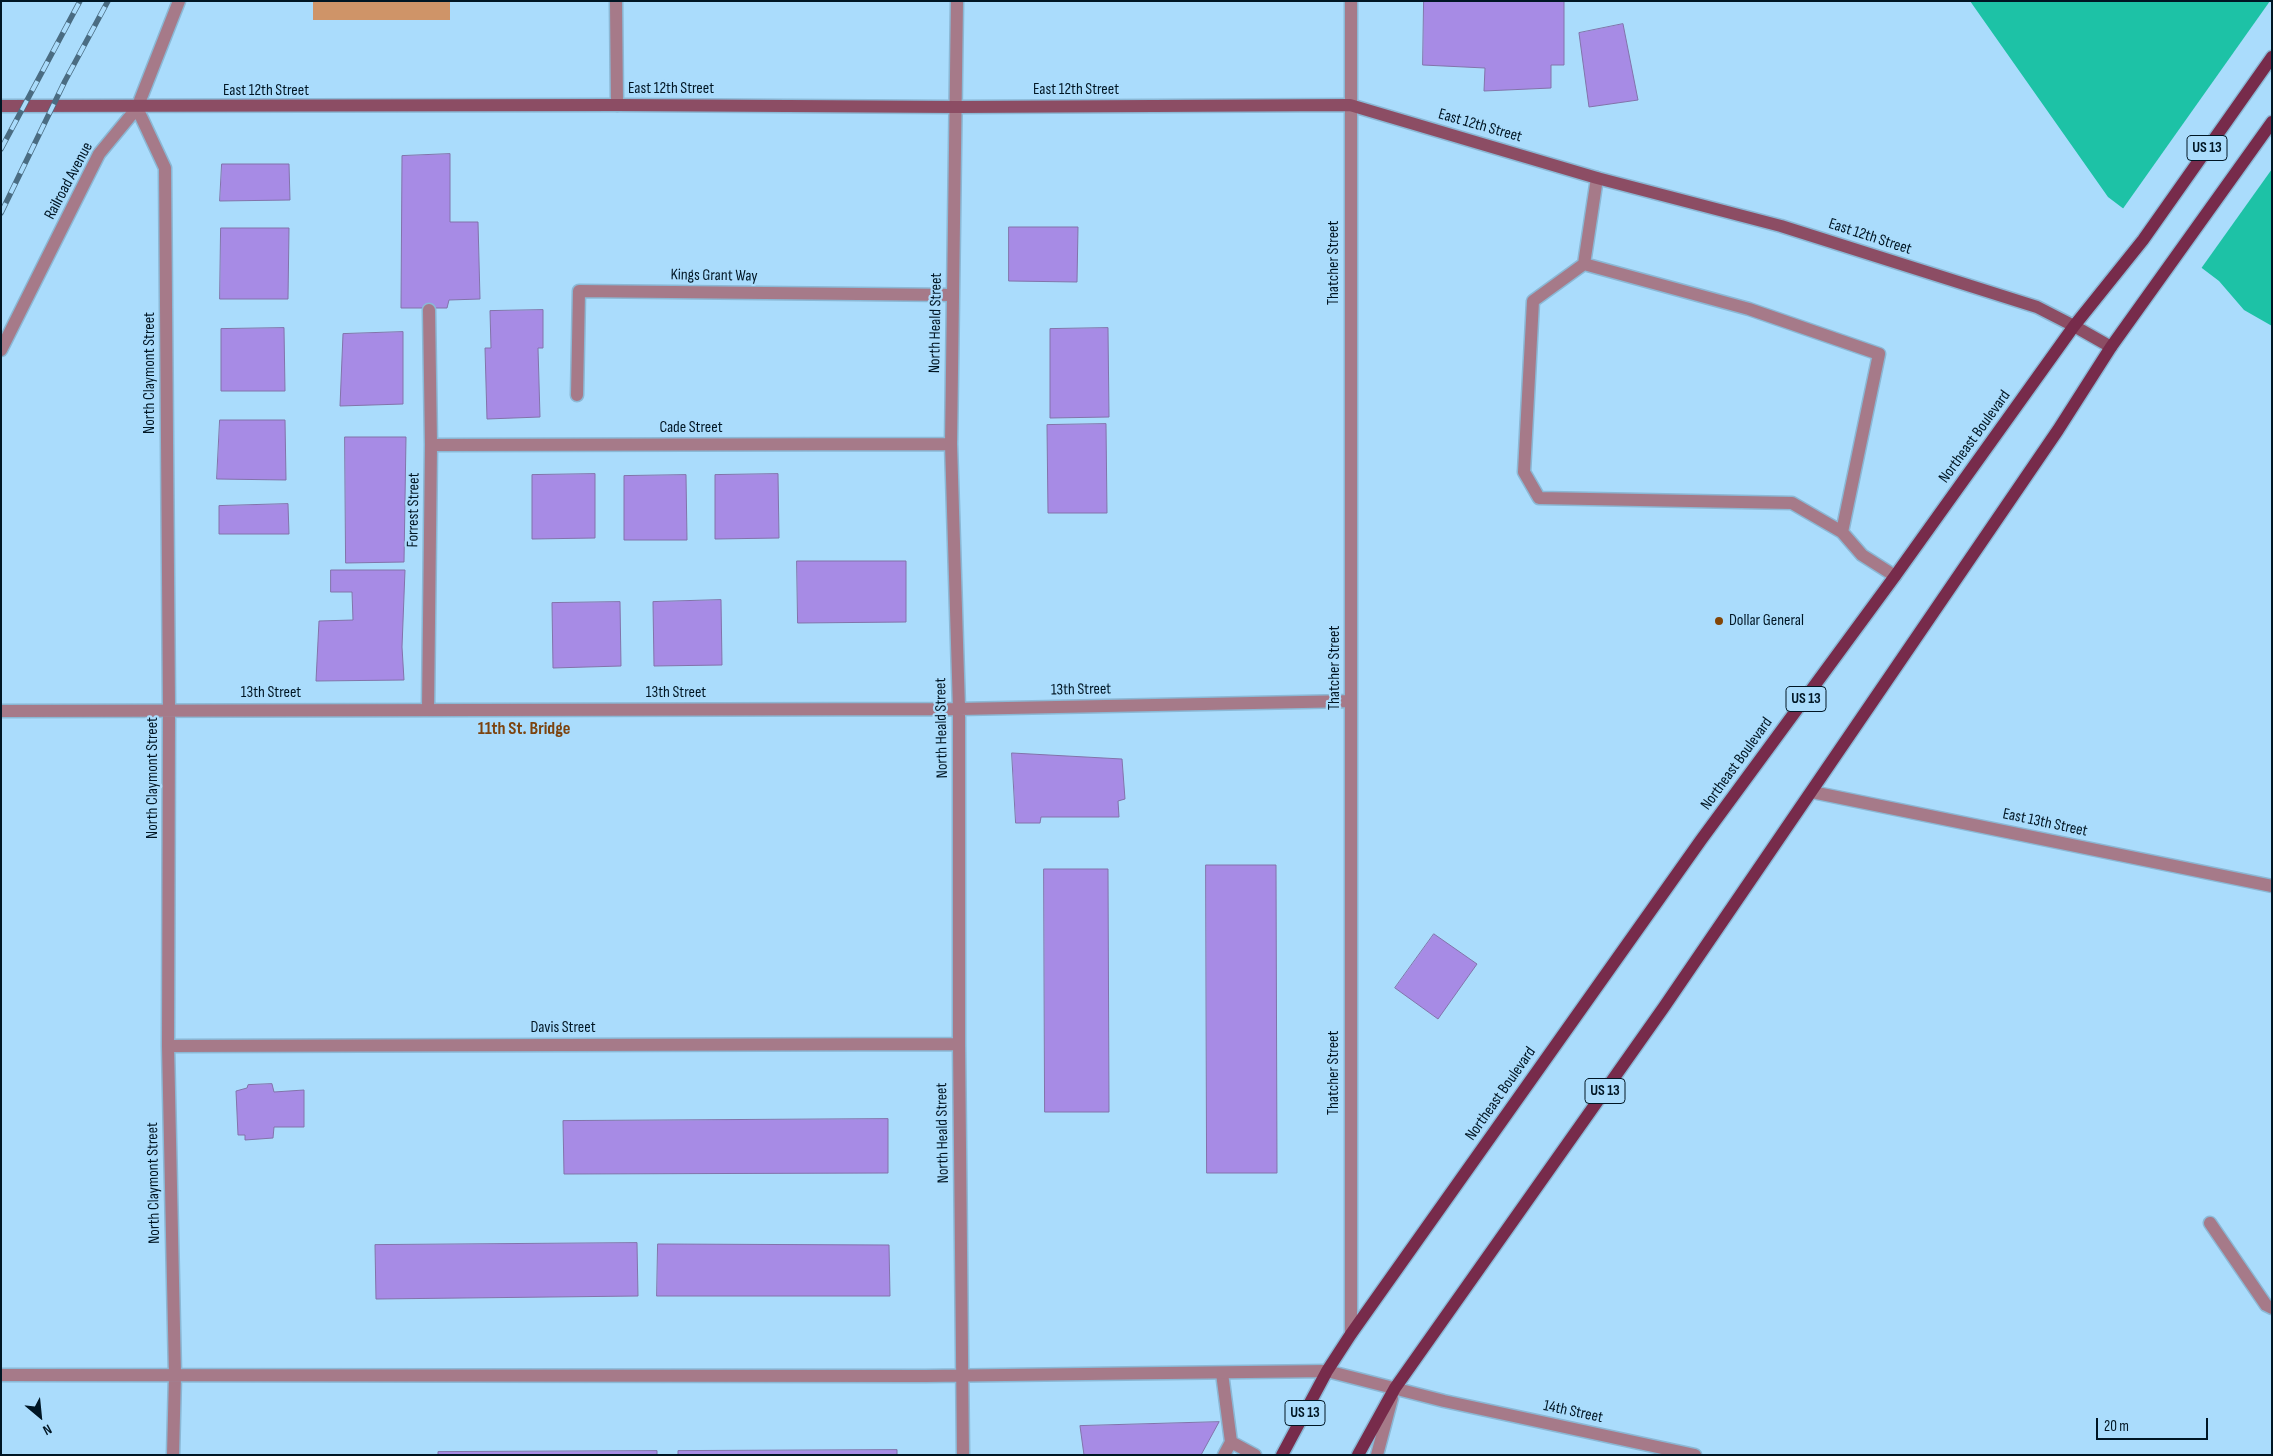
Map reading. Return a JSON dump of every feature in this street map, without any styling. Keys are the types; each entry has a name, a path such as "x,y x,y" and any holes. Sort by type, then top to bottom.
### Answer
{"main road":[{"name":"Northeast Boulevard","path":"1282,1455 1327,1371 1351,1334 1701,840 1896,576 2074,326 2143,240 2272,57"},
{"name":"East 12th Street","path":"1,106 137,108 617,105 957,107 1350,105 1596,178 1780,226 2037,308 2111,347"},
{"name":"US 13","path":"1358,1455 1395,1388 1664,1008 2058,430 2111,347 2272,122"}],"street":[{"name":"Railroad Avenue","path":"1,350 99,154 137,108 179,1"},
{"path":"616,1 617,105"},
{"name":"North Heald Street","path":"957,1 951,444 959,709 958,1044 963,1455"},
{"name":"Thatcher Street","path":"1350,1 1351,1334"},
{"name":"North Claymont Street","path":"137,108 165,168 169,709 168,1046 174,1375 173,1455"},
{"path":"1596,178 1584,264 1533,301 1524,472 1539,498 1792,503 1842,532 1862,555 1896,576"},
{"path":"1584,264 1749,309 1879,354 1842,532"},
{"name":"Kings Grant Way","path":"577,395 579,291 952,295"},
{"name":"Forrest Street","path":"428,709 431,445 429,310"},
{"name":"Cade Street","path":"431,445 951,444"},
{"name":"13th Street","path":"1,710 959,709 1351,701"},
{"name":"East 13th Street","path":"1812,792 2272,886"},
{"name":"Davis Street","path":"168,1046 958,1044"},
{"path":"2210,1223 2266,1304 2272,1308"},
{"name":"14th Street","path":"1,1374 962,1375 1327,1371 1444,1400 1695,1455"},
{"path":"1222,1373 1231,1442 1224,1455"},
{"path":"1377,1455 1395,1388"},
{"path":"1231,1442 1255,1455"}],"shaded area":[{"path":"313,1 450,1 450,20 313,20"},
{"path":"1970,1 2272,1 2272,326 2244,310 2219,281 2108,197"}],"pier":[{"path":"2270,1 2272,1 2272,169 2200,270 2122,210"}],"building":[{"path":"1424,1 1564,1 1564,65 1551,65 1551,88 1484,91 1485,68 1423,65"},
{"path":"1623,24 1638,100 1589,107 1579,33"},
{"path":"450,154 450,222 478,222 480,299 449,300 447,308 401,308 402,156"},
{"path":"222,164 289,164 290,200 220,201"},
{"path":"1009,227 1078,227 1077,282 1009,281"},
{"path":"221,228 289,228 288,299 220,299"},
{"path":"543,310 543,348 538,348 540,417 487,419 485,348 491,348 490,311"},
{"path":"284,328 285,391 221,391 221,329"},
{"path":"1108,328 1109,417 1050,418 1050,329"},
{"path":"403,332 403,404 340,406 343,334"},
{"path":"220,420 285,420 286,480 217,479"},
{"path":"1106,424 1107,513 1048,513 1047,425"},
{"path":"345,437 406,437 404,562 346,563"},
{"path":"595,474 595,538 532,539 532,475"},
{"path":"778,474 779,538 715,539 715,475"},
{"path":"686,475 687,540 624,540 624,476"},
{"path":"288,504 289,534 219,534 219,506"},
{"path":"797,561 906,561 906,622 798,623"},
{"path":"331,570 405,570 402,647 404,680 316,681 319,621 353,620 352,592 331,592"},
{"path":"721,600 722,665 654,666 653,602"},
{"path":"620,602 621,666 553,668 552,603"},
{"path":"1012,753 1122,759 1125,799 1118,801 1119,817 1041,817 1040,823 1016,823"},
{"path":"1206,865 1276,865 1277,1173 1207,1173"},
{"path":"1044,869 1108,869 1109,1112 1045,1112"},
{"path":"1434,934 1477,964 1438,1019 1395,988"},
{"path":"272,1084 274,1092 304,1090 304,1127 274,1127 273,1138 245,1140 245,1135 238,1135 236,1091 247,1088 248,1085"},
{"path":"888,1119 888,1173 564,1174 563,1121"},
{"path":"637,1243 638,1296 376,1299 375,1245"},
{"path":"658,1244 889,1245 890,1296 657,1296"},
{"path":"1219,1422 1201,1455 1084,1455 1080,1426"},
{"path":"897,1450 897,1455 678,1455 678,1451"},
{"path":"657,1451 657,1455 438,1455 438,1452"}],"railway":[{"path":"1,149 80,1"},
{"path":"1,213 65,81 108,1"}],"place":[{"name":"Dollar General","path":"1719,621"}],"district":[{"name":"11th St. Bridge","path":"524,729"}]}
